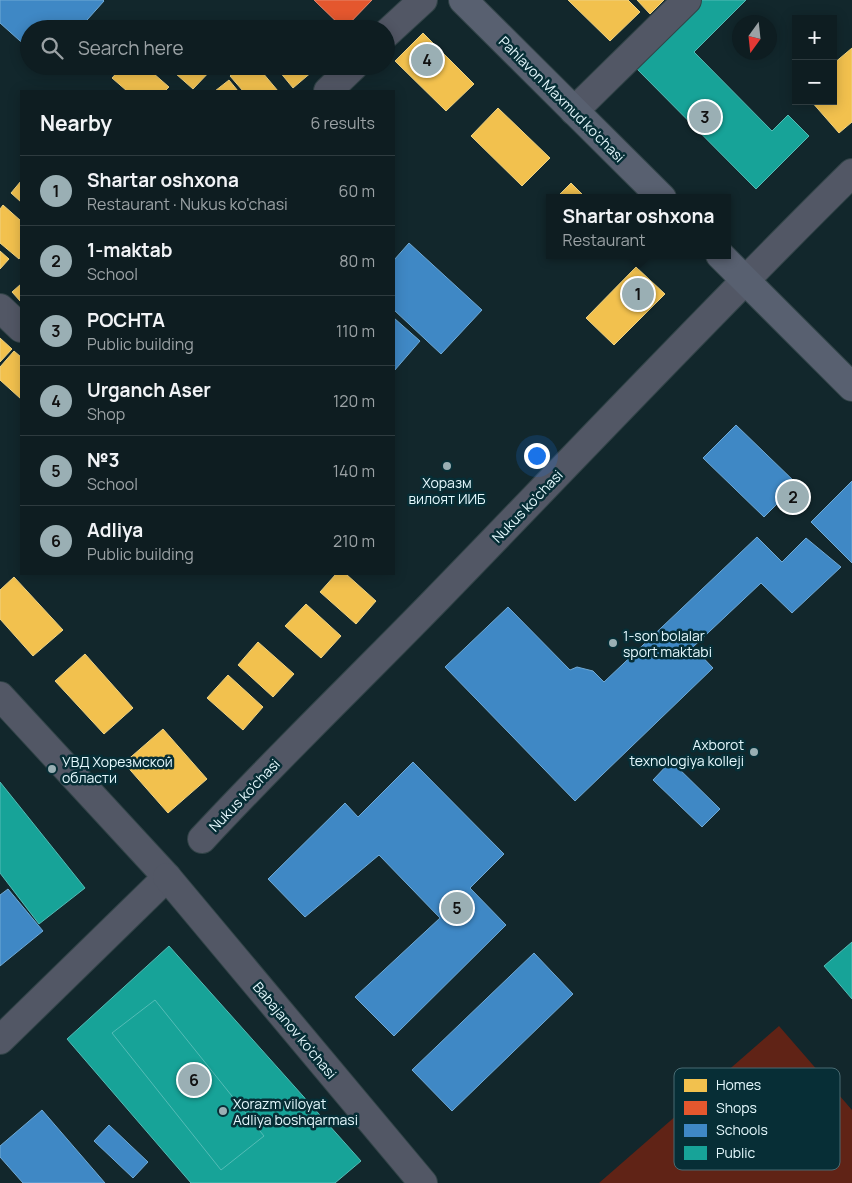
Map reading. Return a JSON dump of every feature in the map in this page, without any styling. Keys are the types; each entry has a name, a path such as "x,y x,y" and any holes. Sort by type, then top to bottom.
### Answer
{"main road":[{"name":"Pahlavon Maxmud ko'chasi","path":"463,0 658,194"},
{"path":"724,259 852,387"}],"street":[{"path":"395,26 423,0"},
{"path":"574,110 687,0"},
{"path":"329,90 345,75"},
{"name":"Nukus ko'chasi","path":"202,839 249,788 436,599 744,280 852,173"},
{"path":"0,308 20,327"},
{"name":"Babajanov ko'chasi","path":"0,696 167,877 423,1183"},
{"path":"0,1040 167,877"}],"shaded area":[{"path":"779,1026 816,1068 731,1068"},
{"path":"840,1096 852,1110 852,1183 599,1183 674,1118 674,1170 840,1170"}],"building: Homes":[{"path":"568,0 628,0 640,12 610,41"},
{"path":"637,0 664,0 650,14"},
{"path":"423,33 474,84 446,111 395,61"},
{"path":"852,48 852,122 839,133 814,105 837,105 837,61"},
{"path":"115,75 155,75 169,87 166,90 126,90 112,78"},
{"path":"177,75 206,75 193,89"},
{"path":"265,75 277,90 242,90 230,76"},
{"path":"282,75 308,75 293,88"},
{"path":"229,80 237,90 216,90"},
{"path":"498,108 550,158 522,186 471,136"},
{"path":"20,182 20,201 11,193"},
{"path":"571,183 582,194 560,194"},
{"path":"3,205 20,220 19,259 0,243 0,209"},
{"path":"0,251 9,259 0,269"},
{"path":"636,267 665,294 614,345 586,318"},
{"path":"20,285 20,301 12,292"},
{"path":"0,338 12,349 0,362"},
{"path":"14,351 20,356 20,398 0,380 0,367"},
{"path":"335,575 347,575 376,601 356,624 320,592"},
{"path":"14,577 63,630 33,656 0,619 0,590"},
{"path":"306,604 341,636 321,658 285,626"},
{"path":"258,642 294,674 273,697 238,665"},
{"path":"85,654 133,708 104,734 55,681"},
{"path":"228,675 263,707 243,730 207,698"},
{"path":"163,729 207,779 168,813 124,763"}],"building: Shops":[{"path":"314,0 372,0 353,20 335,20"}],"building: Schools":[{"path":"0,0 104,1 87,20 20,20 20,41 0,23"},
{"path":"409,243 482,310 441,354 395,311 395,259"},
{"path":"395,319 420,341 395,370"},
{"path":"736,425 797,484 764,517 703,458"},
{"path":"852,481 852,563 811,522"},
{"path":"757,537 782,562 806,538 841,567 792,613 761,583 693,647 713,668 575,801 445,667 508,607 570,670 577,667 593,671 604,682"},
{"path":"671,761 720,809 702,827 653,780"},
{"path":"413,762 504,854 470,888 506,925 394,1036 355,997 440,918 379,855 305,917 268,879 345,803 358,817"},
{"path":"8,889 43,931 0,966 0,895"},
{"path":"534,953 573,994 452,1111 412,1070"},
{"path":"42,1110 105,1183 23,1183 0,1157 0,1146"},
{"path":"109,1125 148,1162 133,1178 94,1141"}],"building: Public":[{"path":"701,0 746,0 694,52 772,131 788,115 809,136 756,189 634,66"},
{"path":"0,782 85,888 39,924 0,873"},
{"path":"852,942 852,999 824,966"},
{"name":"Xorazm viloyat Adliya boshqarmasi","path":"169,946 361,1161 335,1183 191,1183 67,1039"},
{"name":"Xorazm viloyat Adliya boshqarmasi","path":"155,1000 264,1136 221,1170 112,1033"}],"place":[{"name":"Urganch Aser","path":"427,60"},
{"name":"POCHTA","path":"705,117"},
{"name":"Shartar oshxona","path":"638,294"},
{"name":"Хоразм вилоят ИИБ","path":"447,466"},
{"name":"1-maktab","path":"793,497"},
{"name":"1-son bolalar sport maktabi","path":"613,643"},
{"name":"Axborot texnologiya kolleji","path":"754,752"},
{"name":"УВД Хорезмской области","path":"52,769"},
{"name":"№3","path":"457,908"},
{"name":"Adliya","path":"194,1080"},
{"name":"Xorazm viloyat Adliya boshqarmasi","path":"223,1111"}]}
